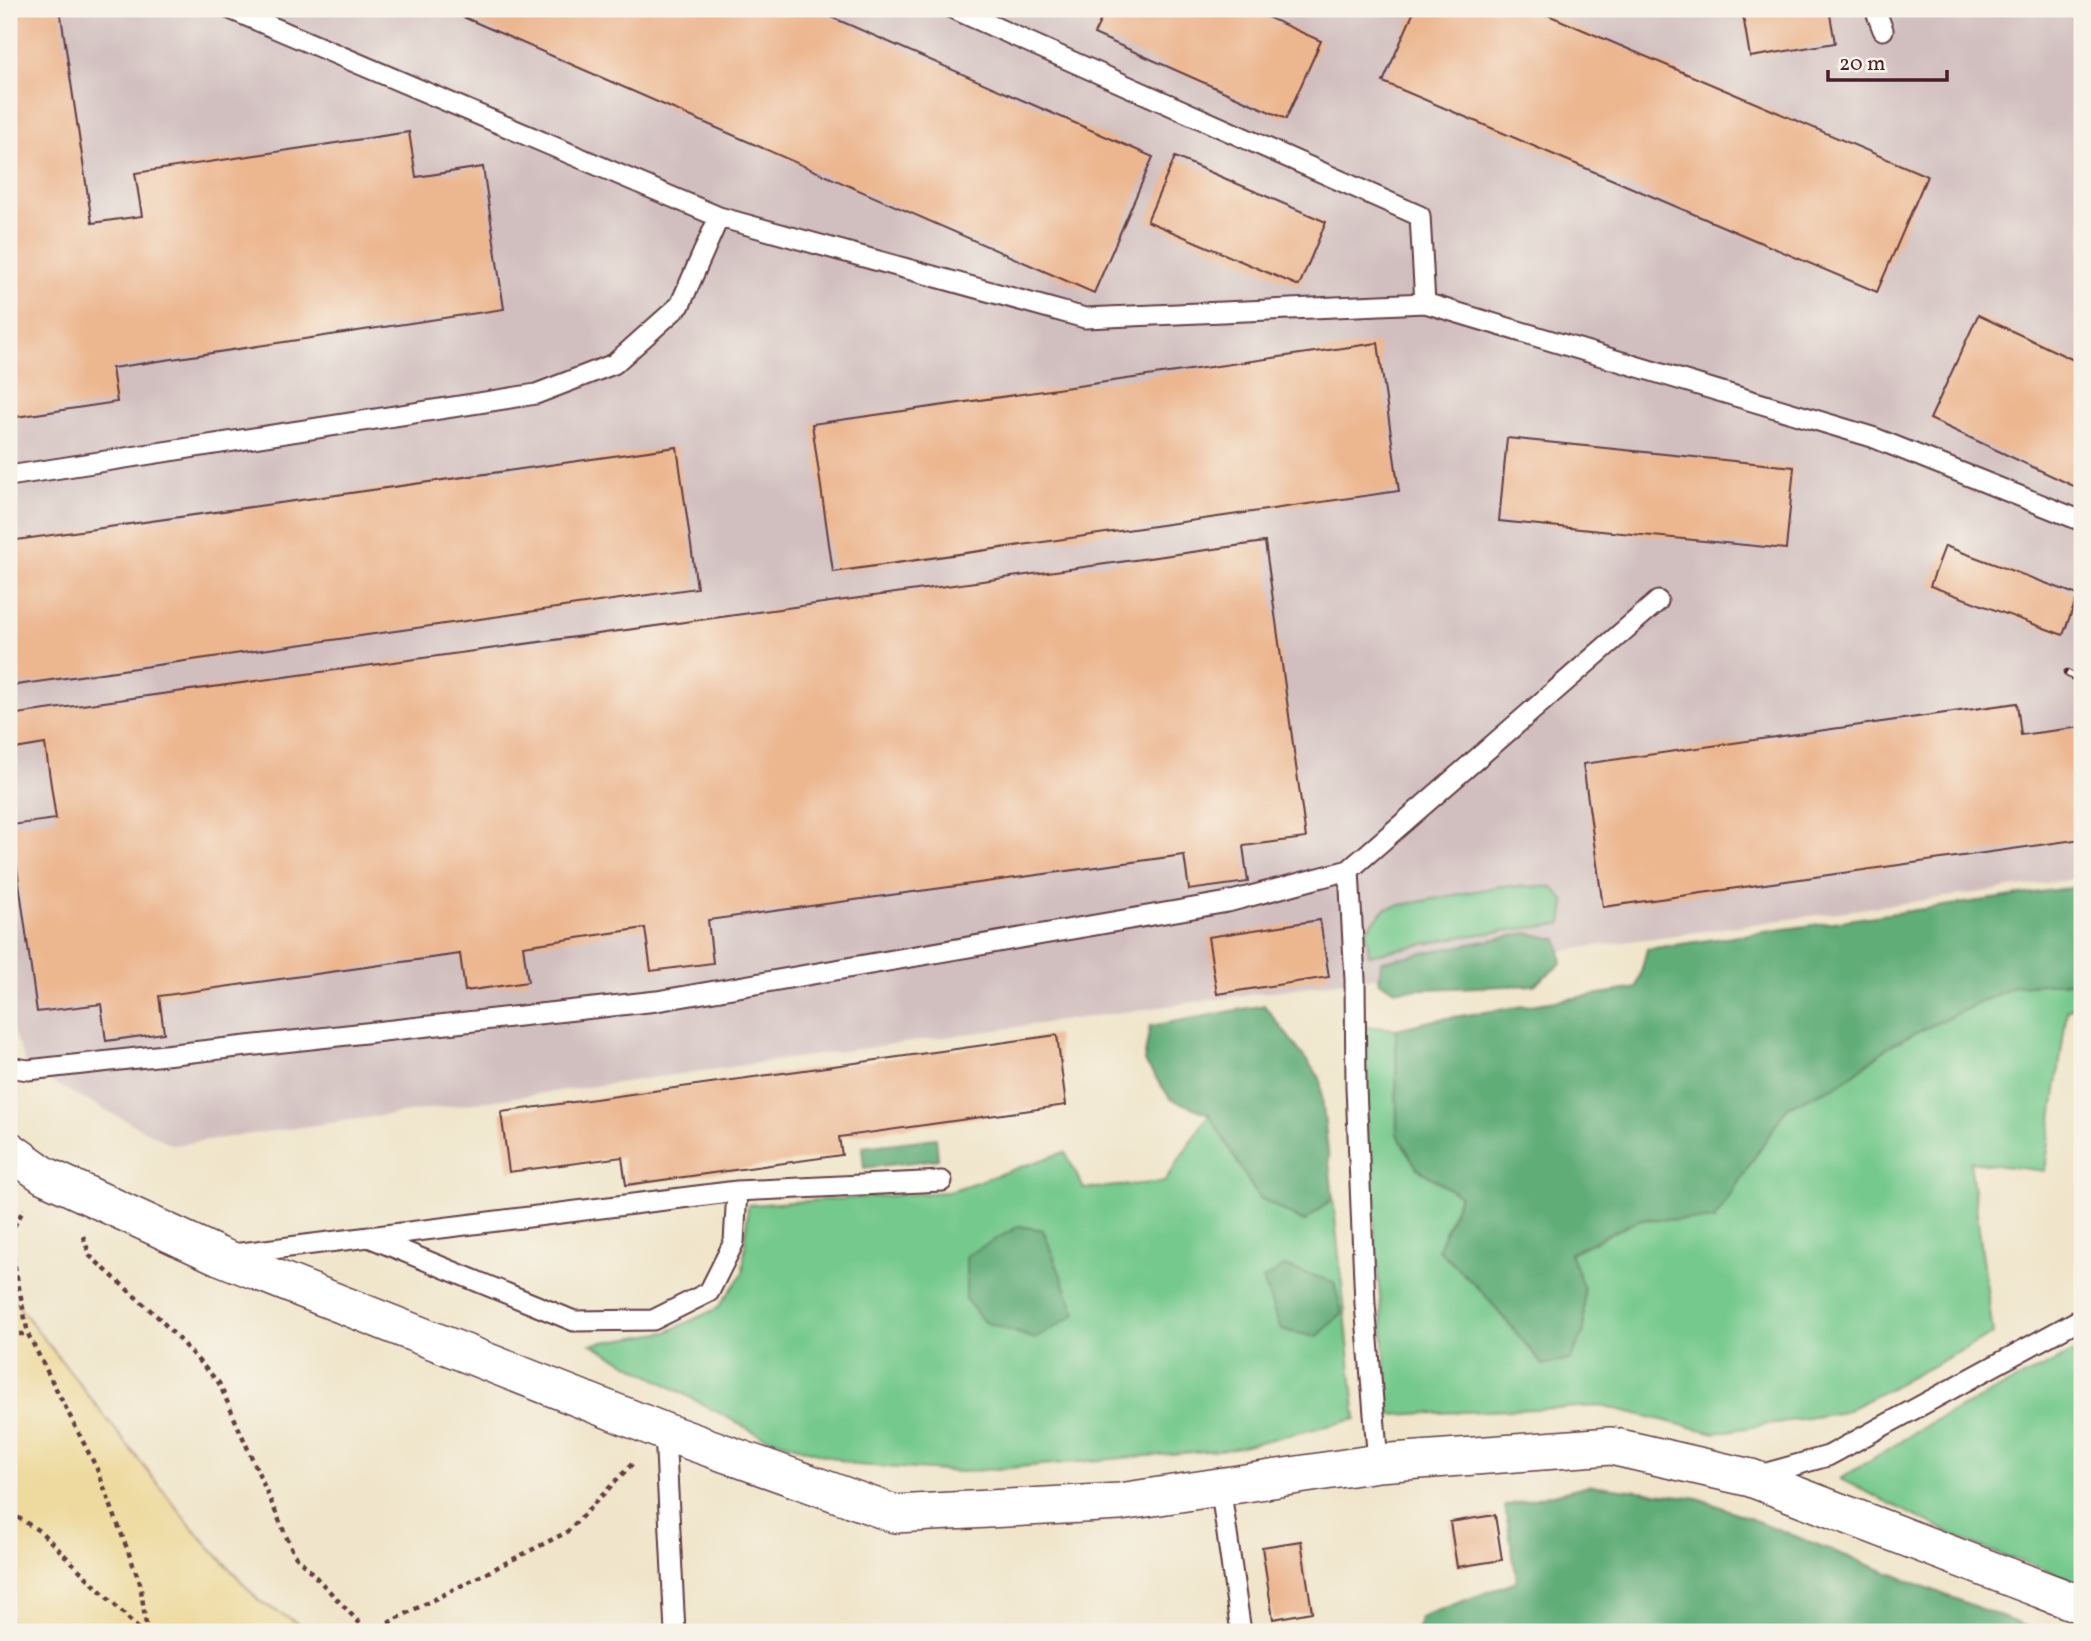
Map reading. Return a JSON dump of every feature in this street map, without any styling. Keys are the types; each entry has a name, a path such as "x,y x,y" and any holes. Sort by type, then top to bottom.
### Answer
{"street":[{"path":"9,1150 44,1175 219,1256 665,1432 895,1514 1120,1502 1378,1463 1611,1446 1751,1478 2082,1605"}],"lane":[{"path":"230,9 719,217 1084,318 1425,303 1872,437 2082,521"},
{"path":"954,9 1420,216 1425,303"},
{"path":"1875,9 1883,30"},
{"path":"9,475 536,394 614,364 680,305 719,217"},
{"path":"9,1067 29,1070 657,1001 1228,902 1349,870 1658,601"},
{"path":"1349,870 1364,1291 1378,1463"},
{"path":"219,1256 737,1191 942,1181"},
{"path":"369,1237 574,1321 653,1320 709,1292 734,1242 737,1191"},
{"path":"1751,1478 1828,1455 2082,1318"},
{"path":"665,1432 675,1632"},
{"path":"1220,1485 1241,1632"}],"path":[{"path":"66,1186 90,1256 159,1318 219,1383 294,1554 369,1632 566,1532 665,1432"},
{"path":"9,1236 28,1334 97,1469 140,1583 145,1632"},
{"path":"9,1334 28,1334"},
{"path":"9,1513 41,1532 145,1632"}],"shaded area":[{"path":"9,9 2082,9 2082,878 173,1145 28,1070 9,1022"}],"green space":[{"path":"1502,886 1553,887 1565,902 1562,924 1464,936 1369,955 1366,930 1386,908"},
{"path":"2082,886 2082,981 2015,986 1894,1043 1840,1084 1787,1107 1714,1220 1641,1219 1570,1253 1584,1289 1584,1331 1570,1360 1543,1365 1484,1294 1438,1249 1460,1196 1417,1168 1397,1134 1396,1029 1435,1020 1637,988 1647,949"},
{"path":"1527,933 1558,939 1562,963 1534,985 1396,990 1379,982 1381,961"},
{"path":"2082,981 2082,1003 2067,1010 2045,1171 1970,1162 1993,1334 1844,1412 1715,1433 1604,1406 1390,1415 1367,1145 1365,1026 1396,1029 1397,1134 1417,1168 1460,1196 1438,1249 1484,1294 1584,1289 1570,1253 1641,1219 1714,1220 1787,1107 1840,1084 1894,1043 2015,986"},
{"path":"1264,1005 1320,1078 1333,1198 1304,1222 1258,1197 1209,1114 1171,1099 1144,1061 1150,1026"},
{"path":"1209,1114 1258,1197 1304,1221 1333,1198 1356,1419 1230,1449 960,1472 856,1465 760,1435 591,1344 667,1332 718,1308 743,1273 748,1205 947,1192 1065,1152 1084,1189 1164,1182"},
{"path":"936,1138 938,1159 864,1168 862,1147"},
{"path":"1019,1226 1043,1230 1076,1314 1035,1339 984,1322 966,1300 966,1256"},
{"path":"1284,1266 1334,1282 1342,1313 1317,1337 1281,1330 1263,1280"},
{"path":"2082,1348 2082,1583 1974,1545 1840,1479 1930,1423"},
{"path":"1589,1485 1698,1498 2040,1632 1417,1632 1420,1617 1517,1581 1505,1506"}],"sand":[{"path":"9,1294 191,1526 259,1601 313,1632 9,1632"}],"building":[{"path":"9,9 60,9 92,223 142,216 135,173 409,132 416,177 483,167 504,309 112,368 117,402 9,418"},
{"path":"445,9 813,9 1153,157 1094,293"},
{"path":"1106,9 1249,9 1321,41 1286,119 1094,34"},
{"path":"1415,9 1534,9 1927,176 1877,292 1383,82"},
{"path":"1742,9 1829,9 1835,43 1750,57"},
{"path":"1175,157 1326,222 1299,286 1147,221"},
{"path":"1978,315 2082,364 2082,490 1930,419"},
{"path":"1378,343 1399,491 833,572 812,424"},
{"path":"1507,438 1794,467 1786,549 1499,521"},
{"path":"677,447 697,588 9,686 9,541"},
{"path":"1265,542 1306,838 1243,846 1248,882 1189,890 1184,855 708,920 713,963 651,971 645,928 523,946 528,982 465,991 460,954 159,996 164,1033 106,1041 101,1004 37,1012 11,825 56,819 45,744 9,750 9,715"},
{"path":"1945,546 2078,595 2063,635 1930,586"},
{"path":"2017,703 2021,735 2082,727 2082,839 1603,907 1583,764"},
{"path":"1320,920 1329,977 1217,994 1208,937"},
{"path":"1057,1035 1066,1105 839,1137 842,1155 626,1185 622,1157 509,1172 501,1112"},
{"path":"1495,1515 1502,1560 1457,1567 1450,1522"},
{"path":"1301,1541 1312,1612 1273,1619 1262,1547"}],"railway":[{"path":"2067,673 2082,682"}]}
